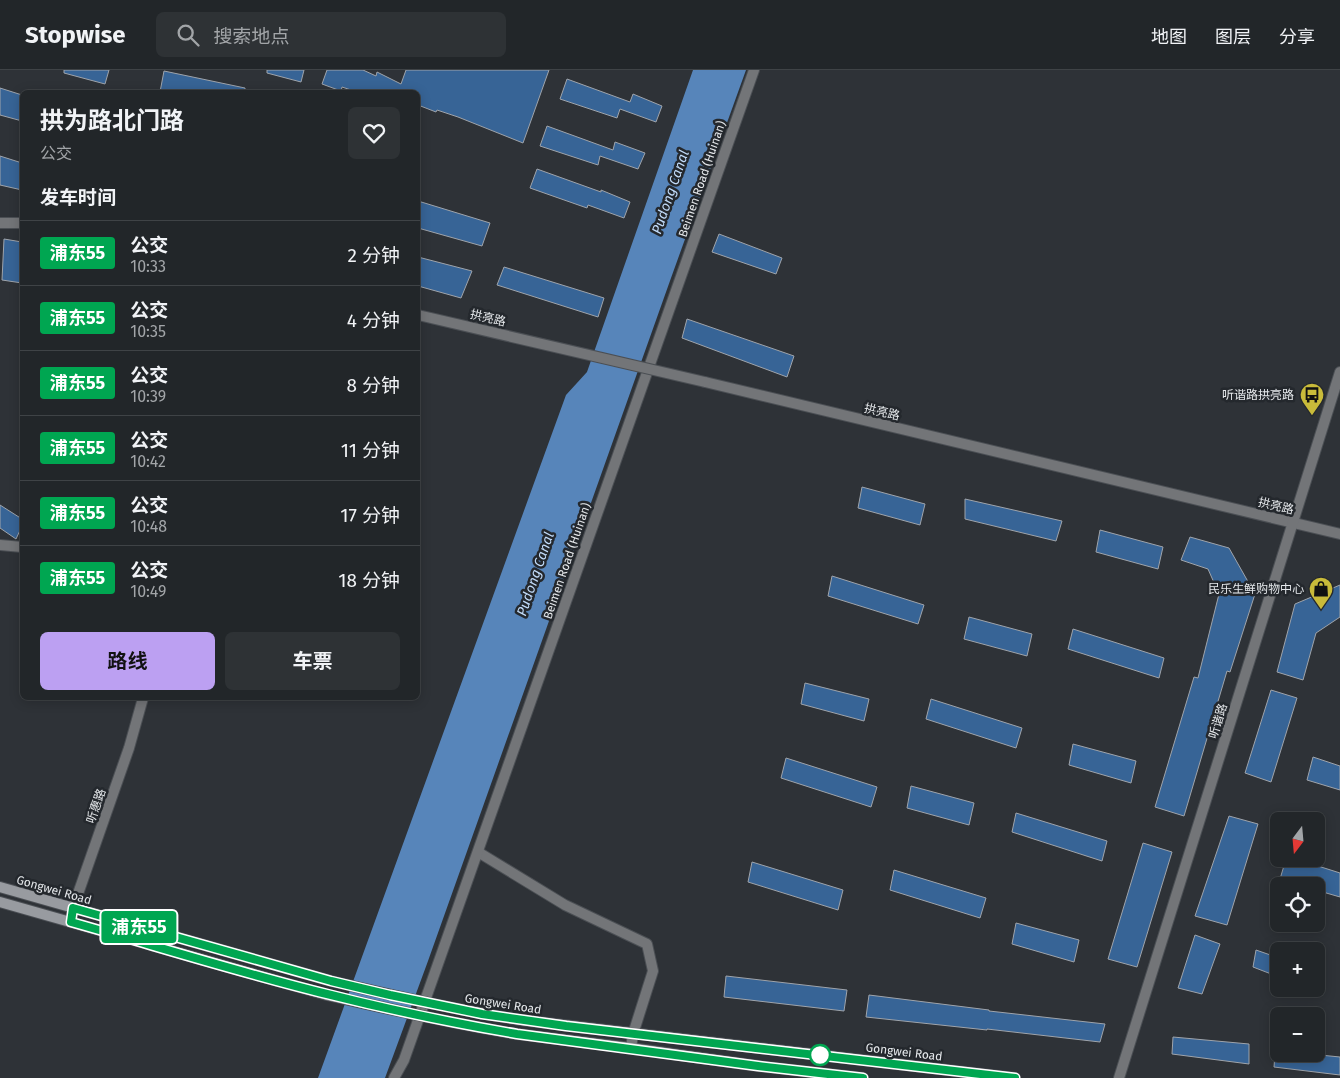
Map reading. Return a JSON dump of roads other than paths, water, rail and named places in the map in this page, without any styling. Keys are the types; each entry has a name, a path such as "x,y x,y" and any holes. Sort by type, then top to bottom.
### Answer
{"main road":[{"name":"Gongwei Road","path":"0,887 331,981 482,1014 633,1034 1015,1078"},
{"path":"0,902 327,994 396,1011 517,1034 863,1078"}],"street":[{"name":"Beimen Road (Huinan)","path":"394,1078 404,1060 754,70"},
{"path":"0,224 20,223"},
{"name":"拱亮路","path":"420,315 1340,534"},
{"name":"听谐路","path":"1120,1078 1340,372"},
{"path":"0,546 20,547"},
{"name":"听惠路","path":"71,922 73,908 129,748 142,700"},
{"path":"478,852 565,905 647,944 653,971 630,1048"}],"water":[{"name":"Pudong Canal","path":"693,70 746,70 385,1078 318,1078 566,395 587,372"}],"place":[{"name":"听谐路拱亮路","path":"1312,416"},
{"name":"民乐生鲜购物中心","path":"1321,610"}]}
